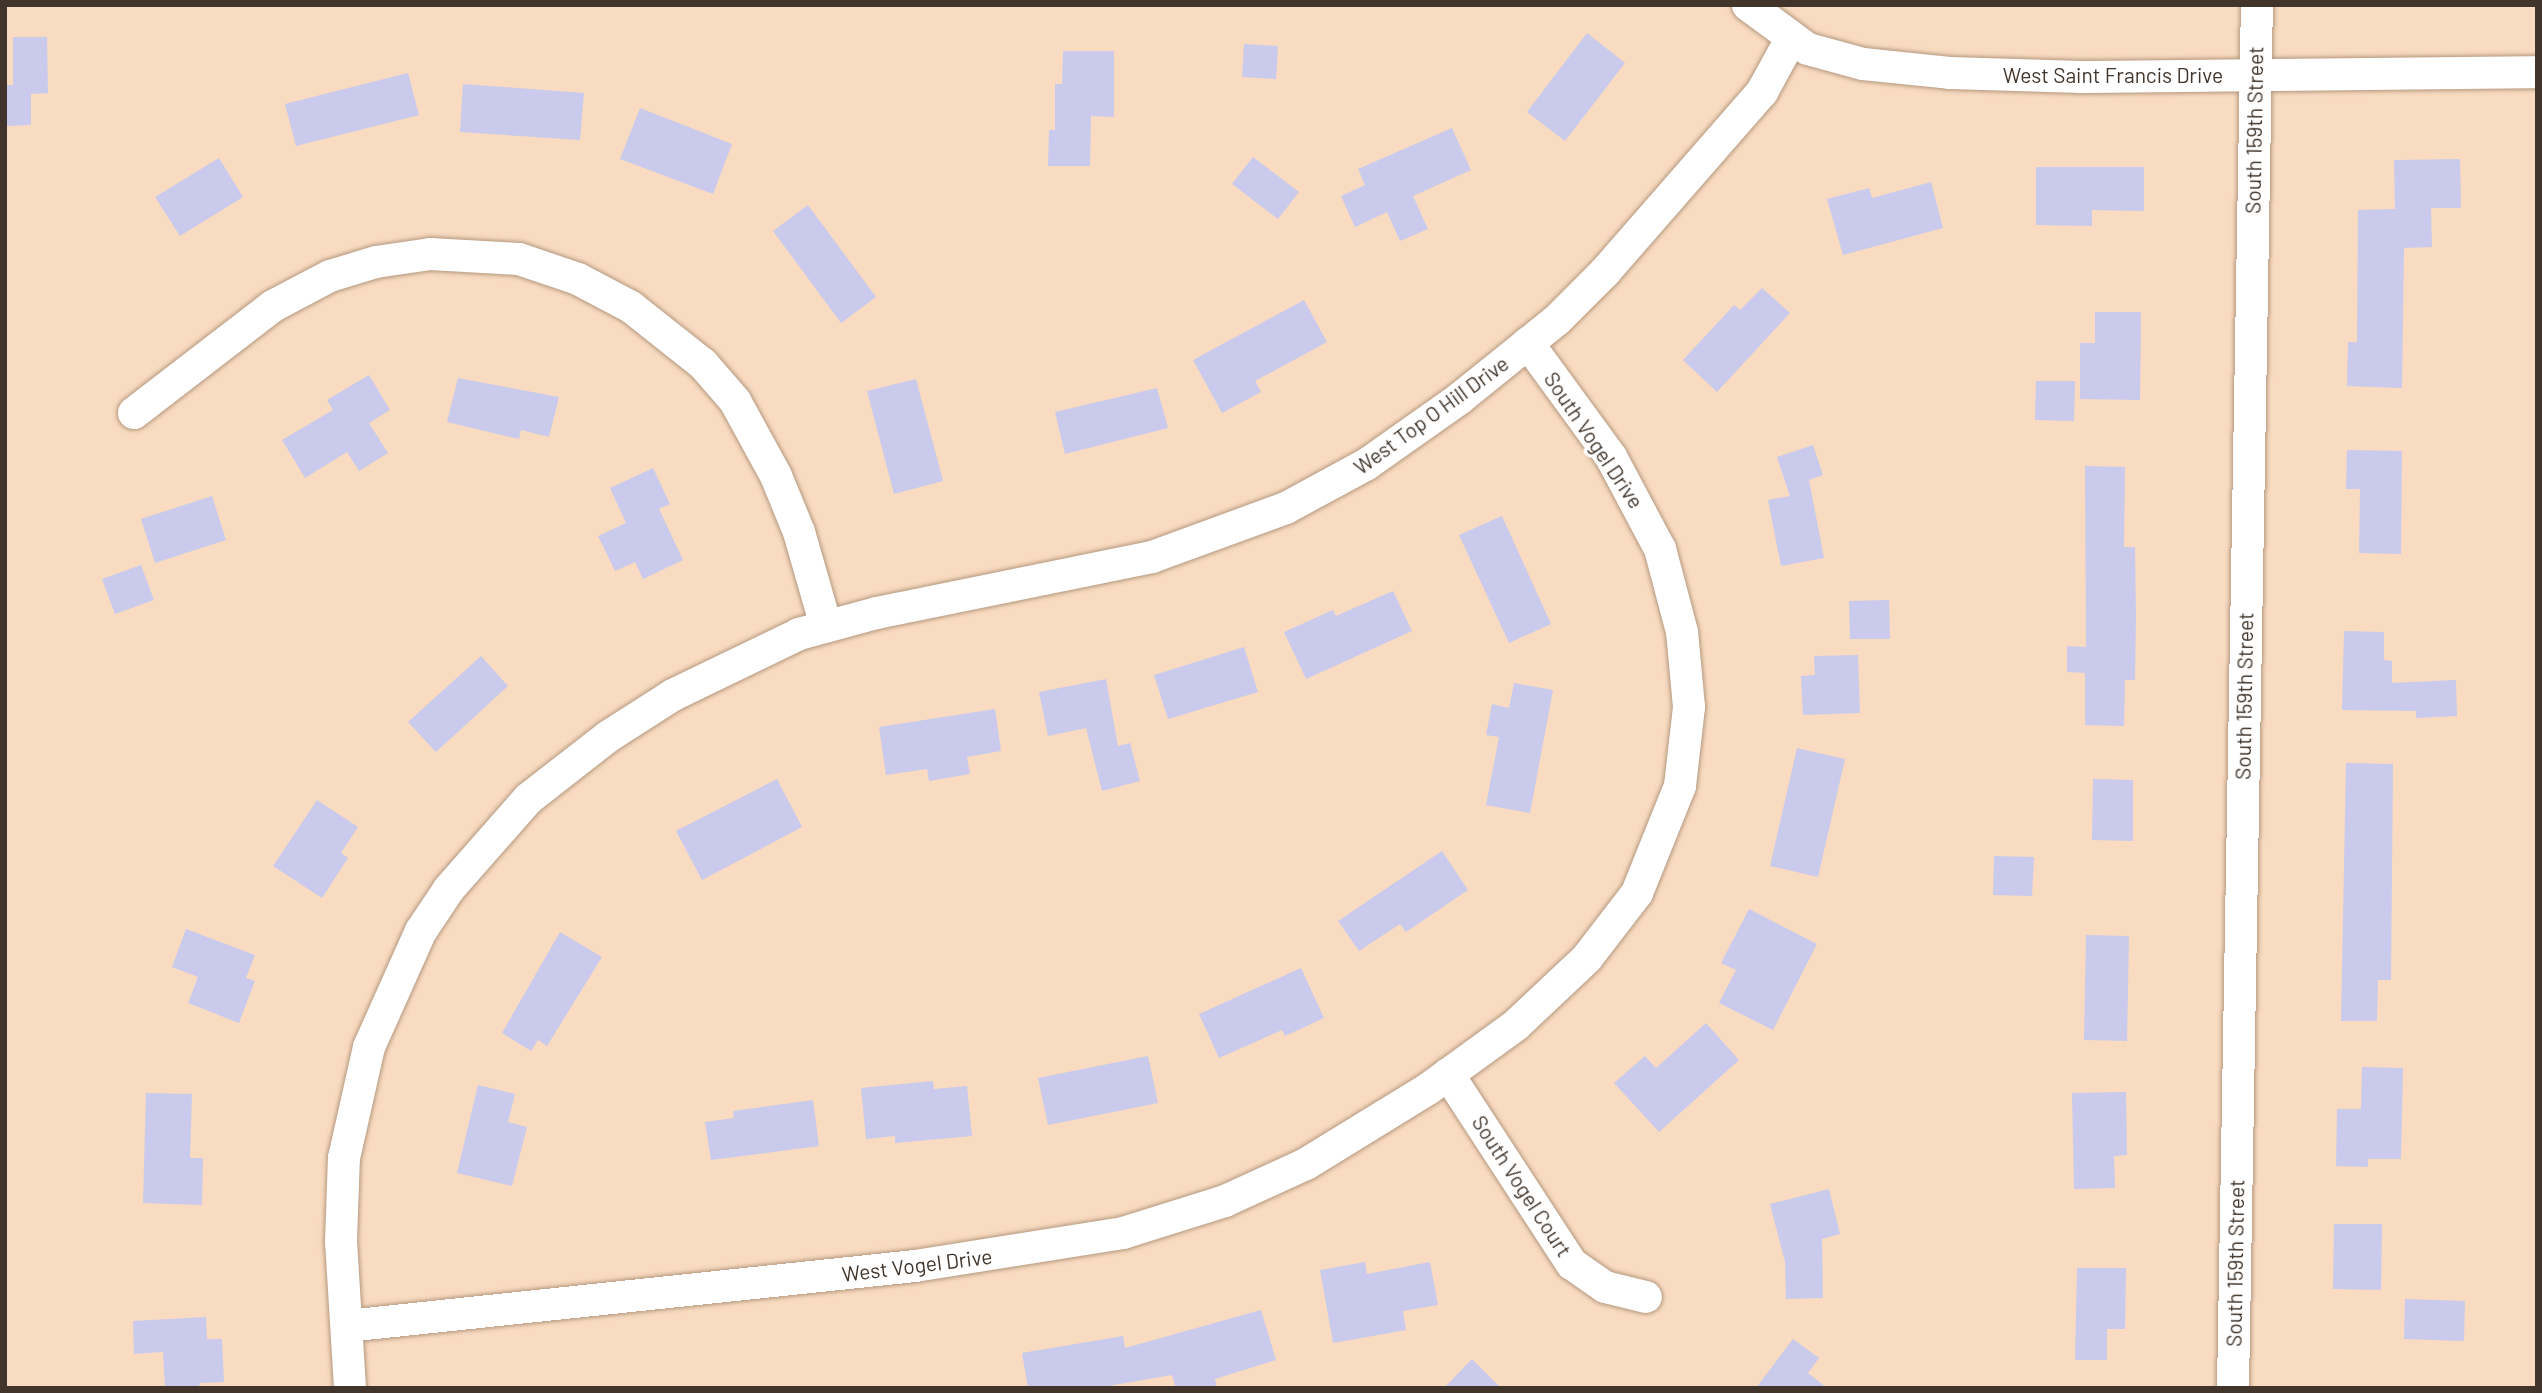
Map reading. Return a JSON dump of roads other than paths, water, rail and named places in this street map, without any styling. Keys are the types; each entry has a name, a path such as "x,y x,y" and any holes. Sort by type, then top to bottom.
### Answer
{"street":[{"name":"West Saint Francis Drive","path":"1748,5 1791,39 1863,64 1950,73 2254,75 2537,72"},
{"name":"South 159th Street","path":"2233,1388 2257,5"},
{"name":"West Top O Hill Drive","path":"350,1388 341,1242 351,1120 369,1047 393,985 449,889 528,799 609,736 673,695 747,656 826,626 1088,573 1224,535 1286,508 1367,464 1528,344 1605,272 1691,177 1762,92 1791,39"},
{"path":"134,413 272,306 330,276 376,262 430,254 519,258 578,279 631,307 703,364 735,401 776,476 799,531 826,626"},
{"name":"South Vogel Drive","path":"1448,1074 1546,999 1614,927 1655,858 1680,786 1686,748 1689,707 1684,645 1660,549 1611,457 1528,344"},
{"name":"South Vogel Court","path":"1448,1074 1572,1264 1605,1287 1646,1297"},
{"name":"West Vogel Drive","path":"347,1326 915,1266 1123,1233 1225,1201 1306,1164 1448,1074"}]}
